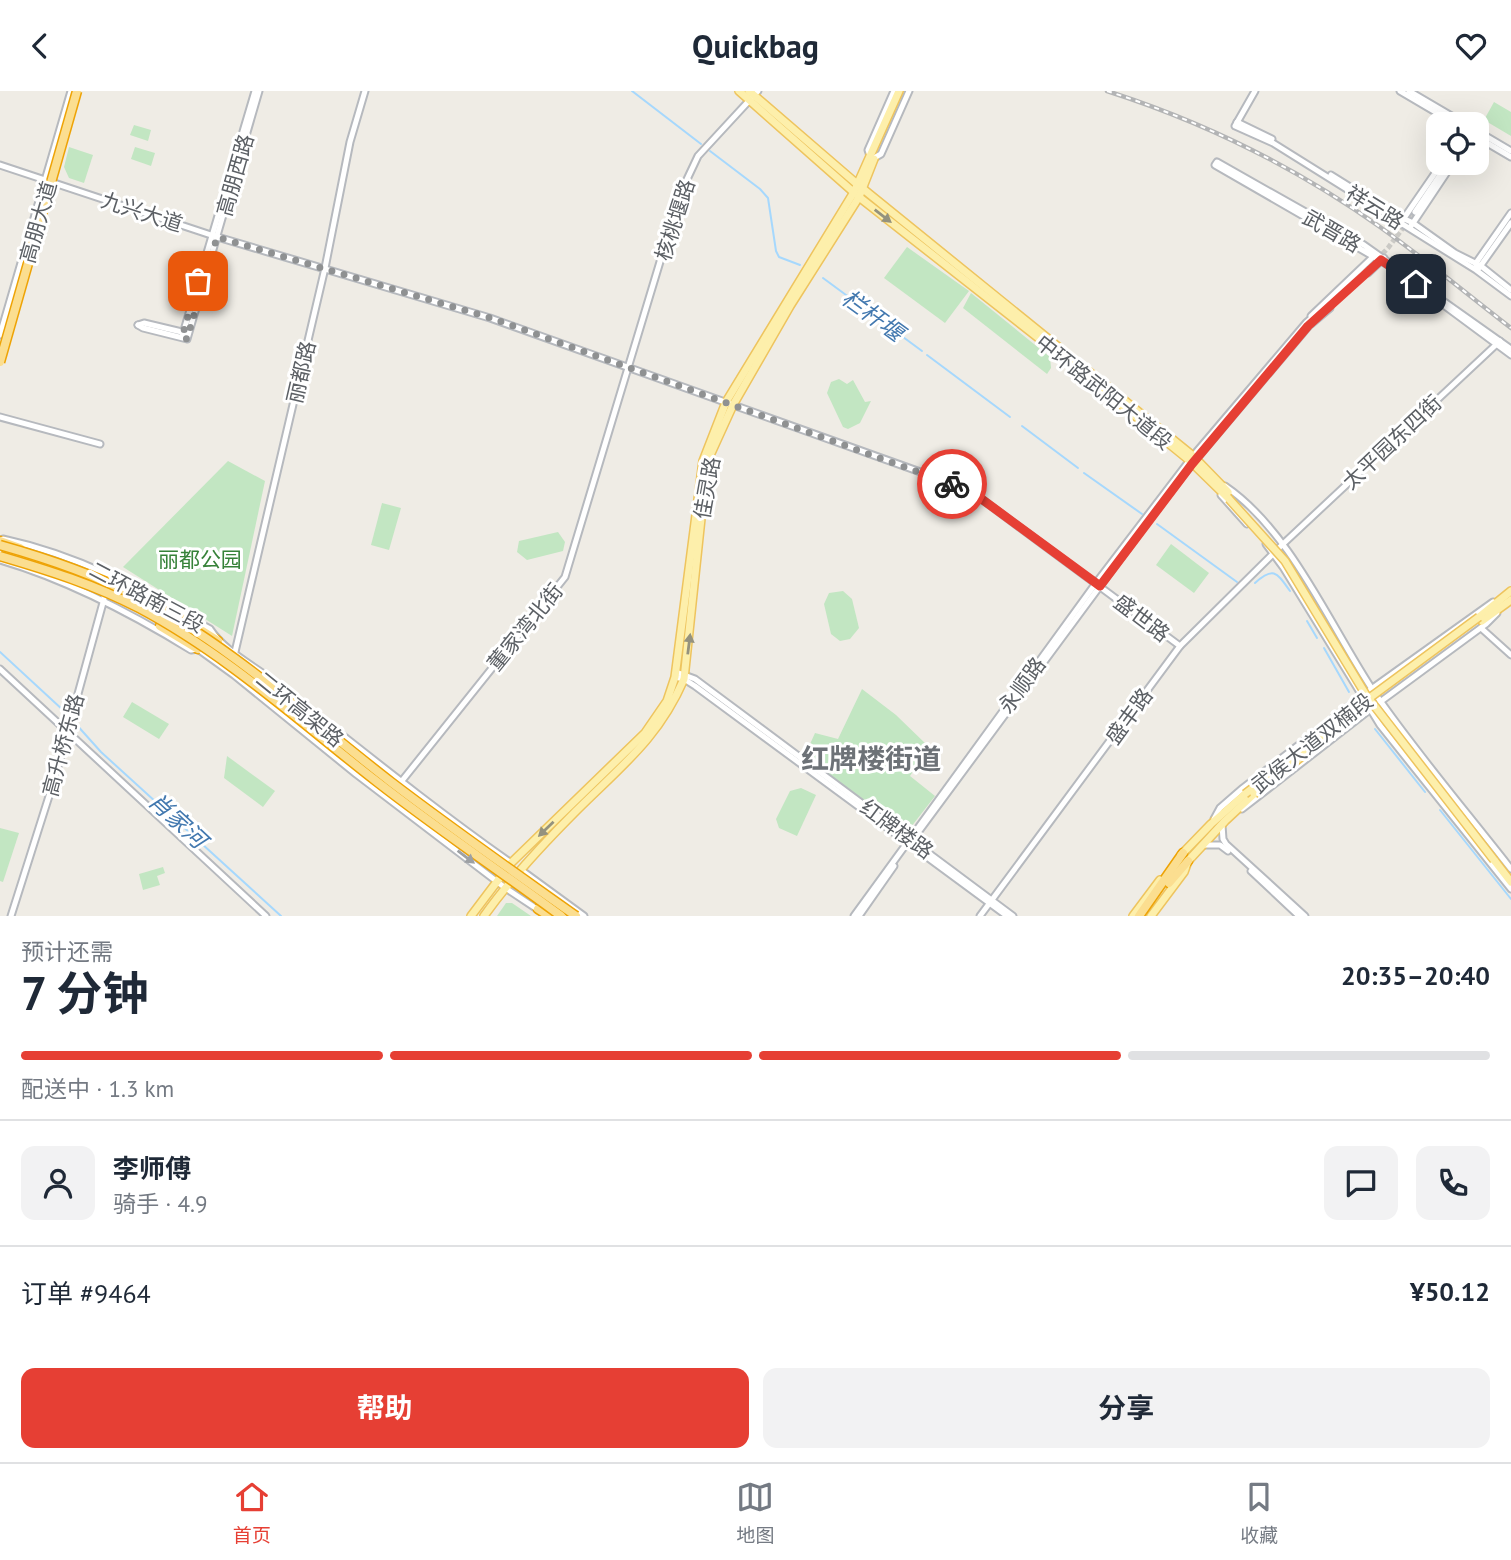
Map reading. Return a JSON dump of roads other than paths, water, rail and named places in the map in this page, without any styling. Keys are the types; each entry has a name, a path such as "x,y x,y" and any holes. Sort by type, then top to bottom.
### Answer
{"highway":[{"path":"48,197 56,179 78,101 76,91"},
{"path":"0,362 76,91"},
{"name":"二环高架路","path":"0,541 65,564 132,594 215,644 392,783 576,916"},
{"name":"二环高架路","path":"0,558 51,571 141,609 214,655 378,782 561,916"},
{"path":"65,564 76,565 169,610 218,641"},
{"path":"51,571 127,607 198,649"},
{"path":"1142,916 1186,857"},
{"path":"538,909 547,916"}],"main road":[{"name":"中环路武阳大道段","path":"739,91 753,95 858,191 1193,460 1231,498 1284,561 1366,695 1511,882"},
{"name":"佳灵路","path":"471,916 511,863 645,733 667,701 676,674 703,461 730,403 858,191 898,91"},
{"name":"佳灵路","path":"484,916 504,887 648,741 675,701 685,677 707,462 730,403"},
{"name":"武侯大道双楠段","path":"1151,916 1184,872 1186,857 1211,824 1481,622 1510,597"},
{"name":"武侯大道双楠段","path":"1133,916 1166,871 1202,845 1250,794"},
{"name":"中环路武阳大道段","path":"1495,859 1511,875"},
{"path":"511,863 520,870"}],"street":[{"name":"高朋大道","path":"0,335 76,91"},
{"name":"高朋西路","path":"185,336 257,91"},
{"name":"丽都路","path":"235,652 325,268 350,142 365,91"},
{"path":"898,91 868,150 872,157 881,154 909,91"},
{"name":"祥云路","path":"1255,91 1236,124 1262,133 1478,266 1511,290"},
{"path":"1399,91 1435,112"},
{"path":"1409,91 1445,112"},
{"name":"核桃堰路","path":"629,369 688,174 698,156 753,95"},
{"path":"1489,138 1511,151"},
{"path":"1489,144 1511,157"},
{"name":"武晋路","path":"1216,163 1376,254 1511,349"},
{"name":"九兴大道","path":"0,165 215,236 491,318 629,369"},
{"path":"1411,226 1414,212 1435,175"},
{"path":"1402,221 1414,212 1441,175"},
{"name":"高朋大道","path":"0,353 46,181"},
{"path":"1478,266 1511,213"},
{"path":"1478,266 1511,223"},
{"path":"1307,325 1367,269 1376,254"},
{"path":"1307,325 1367,269 1383,259"},
{"name":"祥云路","path":"1478,266 1511,296"},
{"path":"138,324 144,324 185,336 144,328 138,324"},
{"name":"永顺路","path":"856,916 1098,585 1193,460 1307,325"},
{"name":"武晋路","path":"1498,342 1511,355"},
{"name":"太平园东四街","path":"1283,544 1498,342"},
{"name":"盛世路","path":"629,369 968,489 1180,646"},
{"name":"董家湾北街","path":"401,782 565,577 629,369"},
{"path":"0,417 100,444"},
{"path":"1216,483 1237,494 1283,544 1381,702 1511,869"},
{"path":"1216,483 1226,502 1273,553 1295,585 1370,710 1511,889"},
{"name":"二环路南三段","path":"0,541 34,545 104,572 210,629 218,641 511,863"},
{"name":"盛丰路","path":"981,916 1180,646 1283,544"},
{"name":"二环路南三段","path":"0,558 104,600 191,650 198,649 356,774 504,887 538,909"},
{"name":"高升桥东路","path":"11,916 56,774 104,600 104,572"},
{"path":"1211,824 1220,808 1243,788 1361,696 1475,613 1510,597"},
{"path":"1305,916 1226,844 1223,839 1224,822 1265,793 1481,622 1511,655"},
{"path":"0,669 266,916"},
{"name":"红牌楼路","path":"676,674 685,677 1013,916"},
{"path":"1202,845 1224,846 1298,916"},
{"path":"520,870 584,916"},
{"name":"红牌楼路","path":"991,901 1007,916"}],"waterway":[{"name":"栏杆堰","path":"632,91 701,144"},
{"name":"栏杆堰","path":"710,151 768,198 776,251 779,257 800,265"},
{"name":"栏杆堰","path":"823,278 922,351"},
{"name":"栏杆堰","path":"927,355 1010,417"},
{"name":"栏杆堰","path":"1022,426 1078,468"},
{"name":"栏杆堰","path":"1084,473 1142,514"},
{"name":"栏杆堰","path":"1157,524 1237,582"},
{"name":"栏杆堰","path":"1255,583 1271,573 1278,576 1290,591"},
{"name":"栏杆堰","path":"1307,621 1317,638"},
{"name":"栏杆堰","path":"1324,648 1349,692"},
{"name":"肖家河","path":"0,652 64,711"},
{"name":"肖家河","path":"75,723 101,752 281,916"},
{"name":"栏杆堰","path":"1375,729 1425,792"},
{"name":"栏杆堰","path":"1440,810 1511,899"}],"tunnel":[{"path":"1367,270 1388,248 1415,212"}],"railway":[{"path":"1107,91 1214,132 1316,185 1397,239 1511,328"}],"district":[{"name":"红牌楼街道","path":"871,758"}],"park label":[{"name":"丽都公园","path":"200,559"}]}
